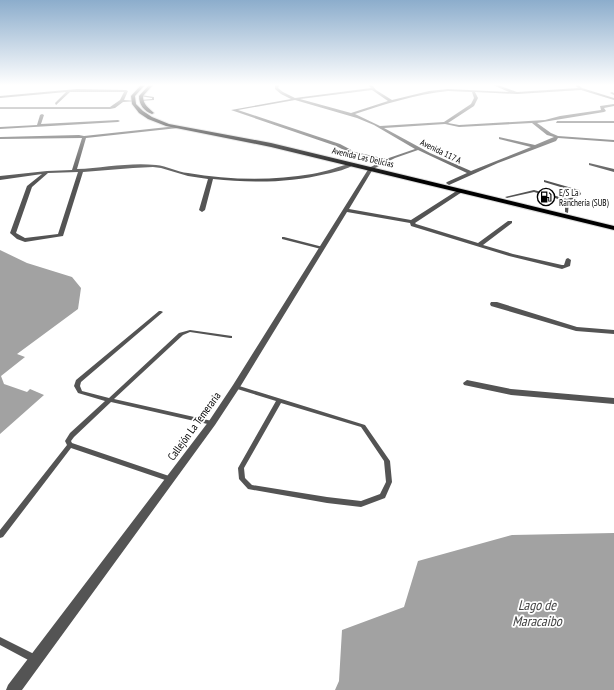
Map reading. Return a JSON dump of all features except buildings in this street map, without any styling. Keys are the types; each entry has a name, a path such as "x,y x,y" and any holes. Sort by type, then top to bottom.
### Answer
{"main road":[{"name":"Avenida Las Delicias","path":"149,117 177,127 271,145 353,164 449,183 614,223"},
{"name":"Avenida Las Delicias","path":"159,117 179,124 320,152 460,191 614,228"}],"street":[{"path":"40,125 42,117"},
{"path":"255,117 338,145 354,153 386,160"},
{"name":"Avenida 117 A","path":"358,117 418,149 470,173"},
{"path":"445,123 455,117"},
{"path":"545,121 559,117"},
{"path":"0,128 118,121"},
{"path":"378,127 445,123 460,126 545,121 614,122"},
{"path":"532,122 549,134 558,137 614,141"},
{"path":"79,136 82,123"},
{"path":"0,138 84,137 177,127"},
{"path":"74,171 84,137"},
{"path":"449,183 470,173 554,140 558,137"},
{"path":"501,138 536,147"},
{"path":"602,141 614,146"},
{"path":"374,167 386,160 418,149"},
{"path":"0,178 46,172 153,166 167,168 183,174 211,178 277,180 335,171 353,164"},
{"path":"591,164 614,170"},
{"name":"Callejón La Temeraria","path":"13,690 212,423 236,387 345,210 374,167"},
{"path":"46,172 41,178 30,186 13,233 19,238 25,240 61,235 80,171"},
{"path":"202,210 211,178"},
{"path":"412,222 460,191"},
{"path":"345,210 412,222 416,226 511,254 562,267 567,266 568,260"},
{"path":"480,244 510,222"},
{"path":"494,304 576,329 614,332"},
{"path":"467,383 511,392 614,402"}],"lane":[{"path":"507,197 534,191 567,200 579,194 578,191 545,181"},
{"path":"567,200 567,212"},
{"path":"283,238 322,248"},
{"path":"161,312 78,381 77,386 80,392 109,400 212,423"},
{"path":"70,445 68,441 72,435 185,332 190,331 230,337"},
{"path":"236,387 280,400 363,426 387,461 388,482 382,496 361,504 250,487 242,479 241,468 280,400"},
{"path":"70,445 170,479"},
{"path":"0,535 70,445"},
{"path":"0,641 36,660"}],"water":[{"path":"0,250 27,263 72,277 81,288 78,309 17,354 25,357 1,376 4,384 27,392 30,389 44,395 0,434"},
{"name":"Lago de Maracaibo","path":"614,533 614,690 335,690 339,681 342,630 404,607 418,561 512,535"}],"place":[{"name":"E/S La Ranchería (SUB)","path":"546,197"}]}
